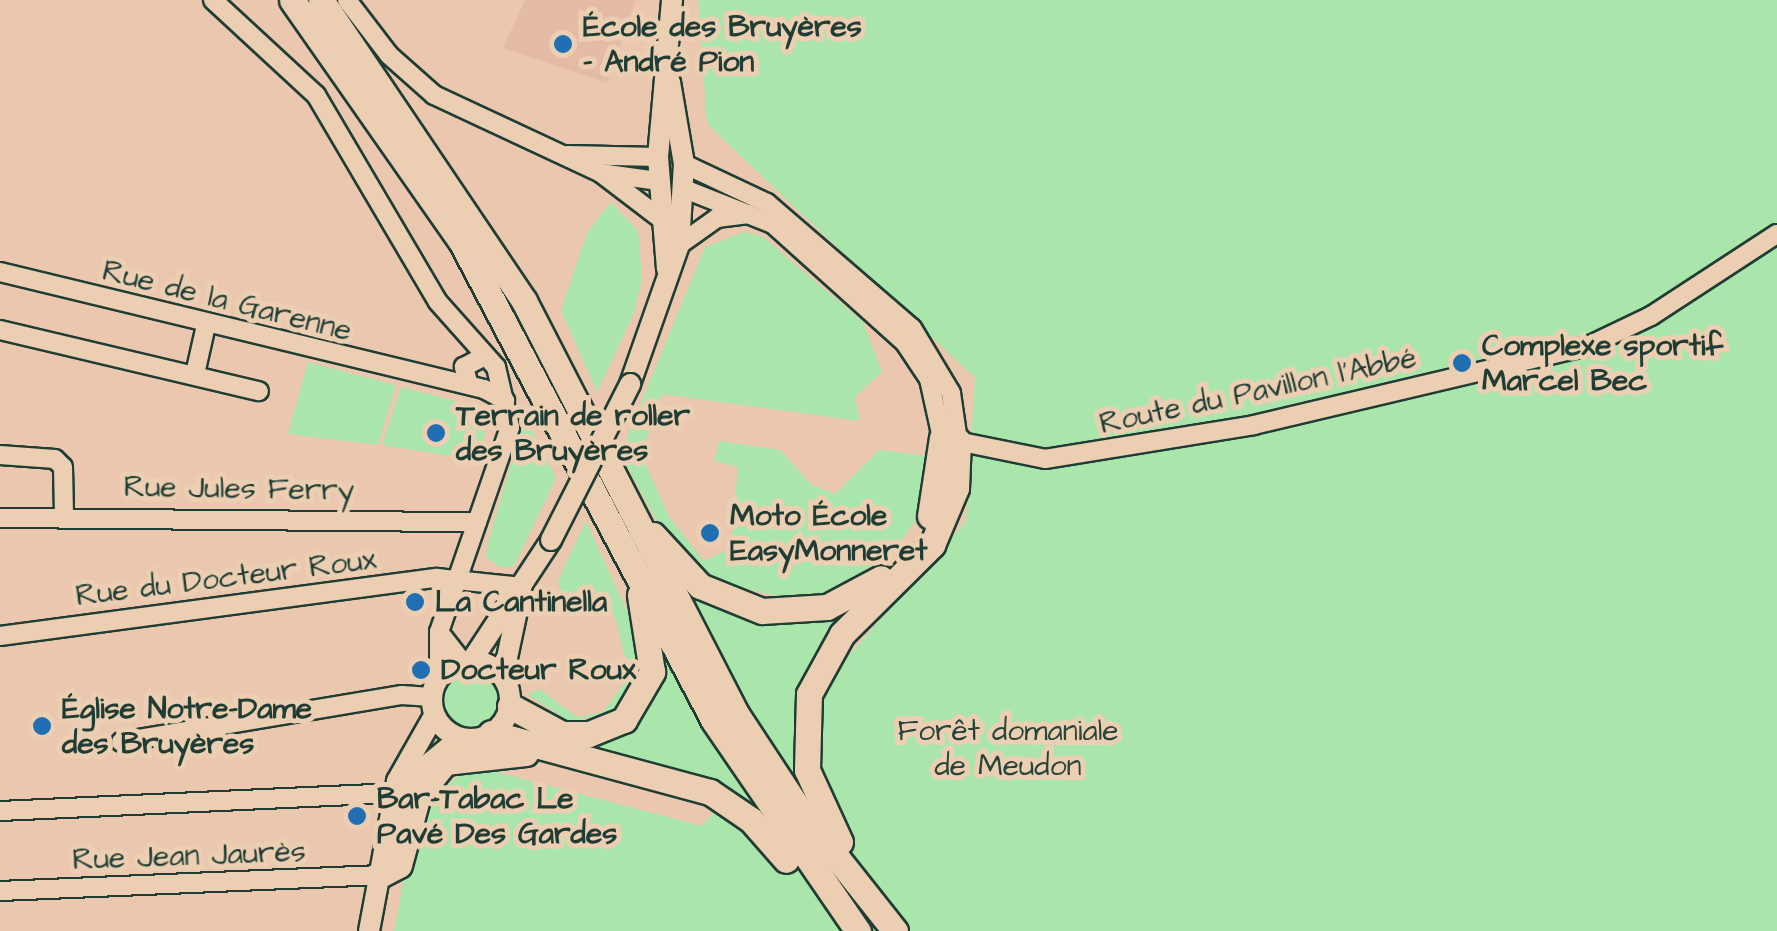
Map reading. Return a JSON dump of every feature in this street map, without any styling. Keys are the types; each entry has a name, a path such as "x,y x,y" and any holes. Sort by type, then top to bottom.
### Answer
{"highway":[{"path":"292,0 462,243 714,721 850,922"},
{"path":"321,0 524,302 737,714 864,896 895,931"},
{"path":"606,466 684,573 734,603 792,613 846,601 910,551 933,508 950,439"},
{"path":"864,896 812,784 806,708 832,646 932,545 956,488 950,439"},
{"path":"510,706 547,730 576,736 632,713 652,672 638,614 641,585"},
{"path":"492,734 724,799 766,834 815,897 850,922"},
{"path":"380,876 399,865 418,795 445,762 482,753 564,757"}],"main road":[{"path":"667,269 657,216 658,157 670,82 672,0"},
{"path":"369,931 395,793 433,706 438,677 467,661 523,587 630,384 655,327 667,269 679,246 684,164 670,82"},
{"path":"658,157 684,164"},
{"path":"658,181 682,188"},
{"path":"395,793 460,738 492,734 510,706 503,677 523,587"},
{"path":"467,661 503,677"},
{"path":"433,706 460,738"}],"street":[{"path":"213,0 316,95 465,337 485,356"},
{"path":"347,0 388,55 434,95 601,174 657,216"},
{"path":"558,155 658,157"},
{"path":"684,164 767,203 912,328 946,381 950,439"},
{"path":"601,174 658,181"},
{"path":"682,188 751,214 792,237 904,343 929,379 950,439"},
{"path":"679,246 717,218 751,214"},
{"name":"Route du Pavillon l'Abbé","path":"950,439 1045,459 1115,453 1566,351 1640,322 1777,234"},
{"name":"Rue de la Garenne","path":"0,272 441,383 483,384"},
{"path":"196,374 206,325"},
{"path":"0,330 258,391"},
{"path":"438,677 439,632 506,440 505,400 465,364 465,337"},
{"path":"441,383 465,364 485,356"},
{"path":"483,384 485,356"},
{"path":"0,455 56,459 63,466 64,515"},
{"name":"Rue Jules Ferry","path":"0,518 64,515 477,522"},
{"name":"Rue du Docteur Roux","path":"0,636 458,577 523,587"},
{"path":"439,632 467,661"},
{"path":"121,742 402,695 433,706"},
{"path":"0,812 395,793"},
{"name":"Rue Jean Jaurès","path":"0,891 380,876"},
{"path":"359,931 369,931"}],"shaded area":[{"name":"École des Bruyères - André Pion","path":"525,0 636,0 607,83 503,48"}],"green space":[{"name":"Forêt domaniale de Meudon","path":"698,0 1777,0 1777,931 394,931 416,813 470,765 702,826 728,795 565,745 635,723 658,690 658,648 739,782 771,746 665,568 723,609 863,600 815,655 798,714 966,521 975,378 707,124"},
{"path":"611,202 638,231 642,277 634,313 597,392 561,310 588,231"},
{"path":"744,232 762,236 863,322 882,372 855,397 860,421 662,394 641,454 669,517 704,561 730,548 738,467 714,461 719,441 780,450 812,485 835,494 879,450 928,456 920,513 891,556 829,595 797,601 717,582 667,539 620,454 705,247"},
{"path":"308,362 396,385 378,445 288,434"},
{"name":"Terrain de roller des Bruyères","path":"401,387 482,408 490,421 475,460 382,445"},
{"path":"525,416 556,478 514,566 501,568 486,557 488,543"},
{"path":"586,521 643,646 643,667 618,710 570,722 527,694 540,689 577,717 603,712 629,676 615,617 561,594 558,580"},
{"path":"471,669 493,678 502,700 493,722 471,731 449,722 440,700 449,678"}],"place":[{"name":"École des Bruyères - André Pion","path":"563,44"},
{"name":"Complexe sportif Marcel Bec","path":"1462,363"},
{"name":"Terrain de roller des Bruyères","path":"436,433"},
{"name":"Moto École EasyMonneret","path":"710,533"},
{"name":"La Cantinella","path":"415,602"},
{"name":"Docteur Roux","path":"421,670"},
{"name":"Église Notre-Dame des Bruyères","path":"42,726"},
{"name":"Bar-Tabac Le Pavé Des Gardes","path":"357,816"}]}
